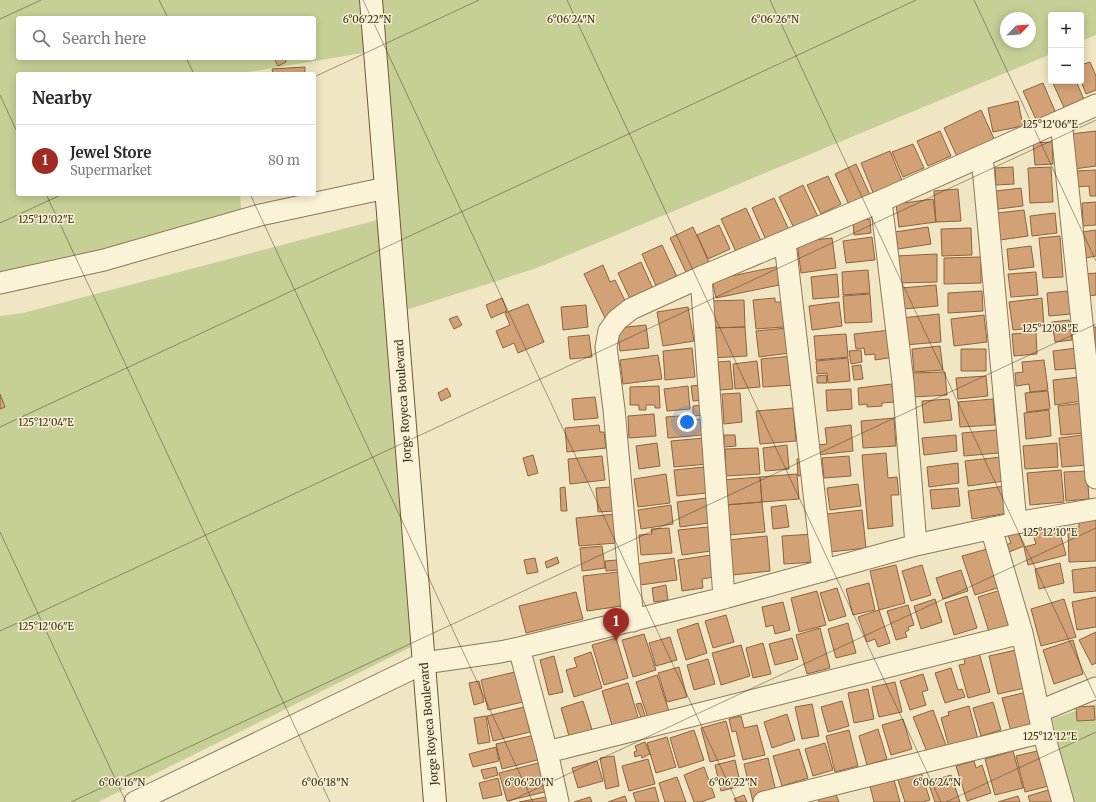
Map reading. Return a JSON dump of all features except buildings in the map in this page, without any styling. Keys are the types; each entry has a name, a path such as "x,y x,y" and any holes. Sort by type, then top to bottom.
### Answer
{"street":[{"name":"Jorge Royeca Boulevard","path":"371,0 435,802"},
{"path":"633,621 614,409 606,347 609,331 616,320 631,309 701,277 881,201 1096,105"},
{"path":"1061,121 1090,390 1096,478"},
{"path":"982,156 1016,524"},
{"path":"0,283 104,260 260,215 386,188"},
{"path":"881,201 903,382 916,545"},
{"path":"785,242 823,571"},
{"path":"701,277 724,598"},
{"path":"135,802 424,663 520,648 724,598 916,545 992,528 1096,509"},
{"path":"992,528 1022,632 1040,711 1043,732 1063,802"},
{"path":"547,752 1022,632"},
{"path":"520,648 547,752 558,802"},
{"path":"1040,711 1096,688"},
{"path":"764,802 1043,732"}],"green space":[{"path":"0,0 1096,0 1096,35 1084,40 1084,12 1048,12 1048,55 537,268 406,310 386,49 249,72 16,72 16,196 240,196 243,232 18,291 0,293"},
{"path":"381,219 411,647 98,802 0,802 0,316 23,313"},
{"path":"1096,704 1096,802 1073,802 1052,719"}],"place":[{"name":"Jewel Store","path":"616,641"}]}
